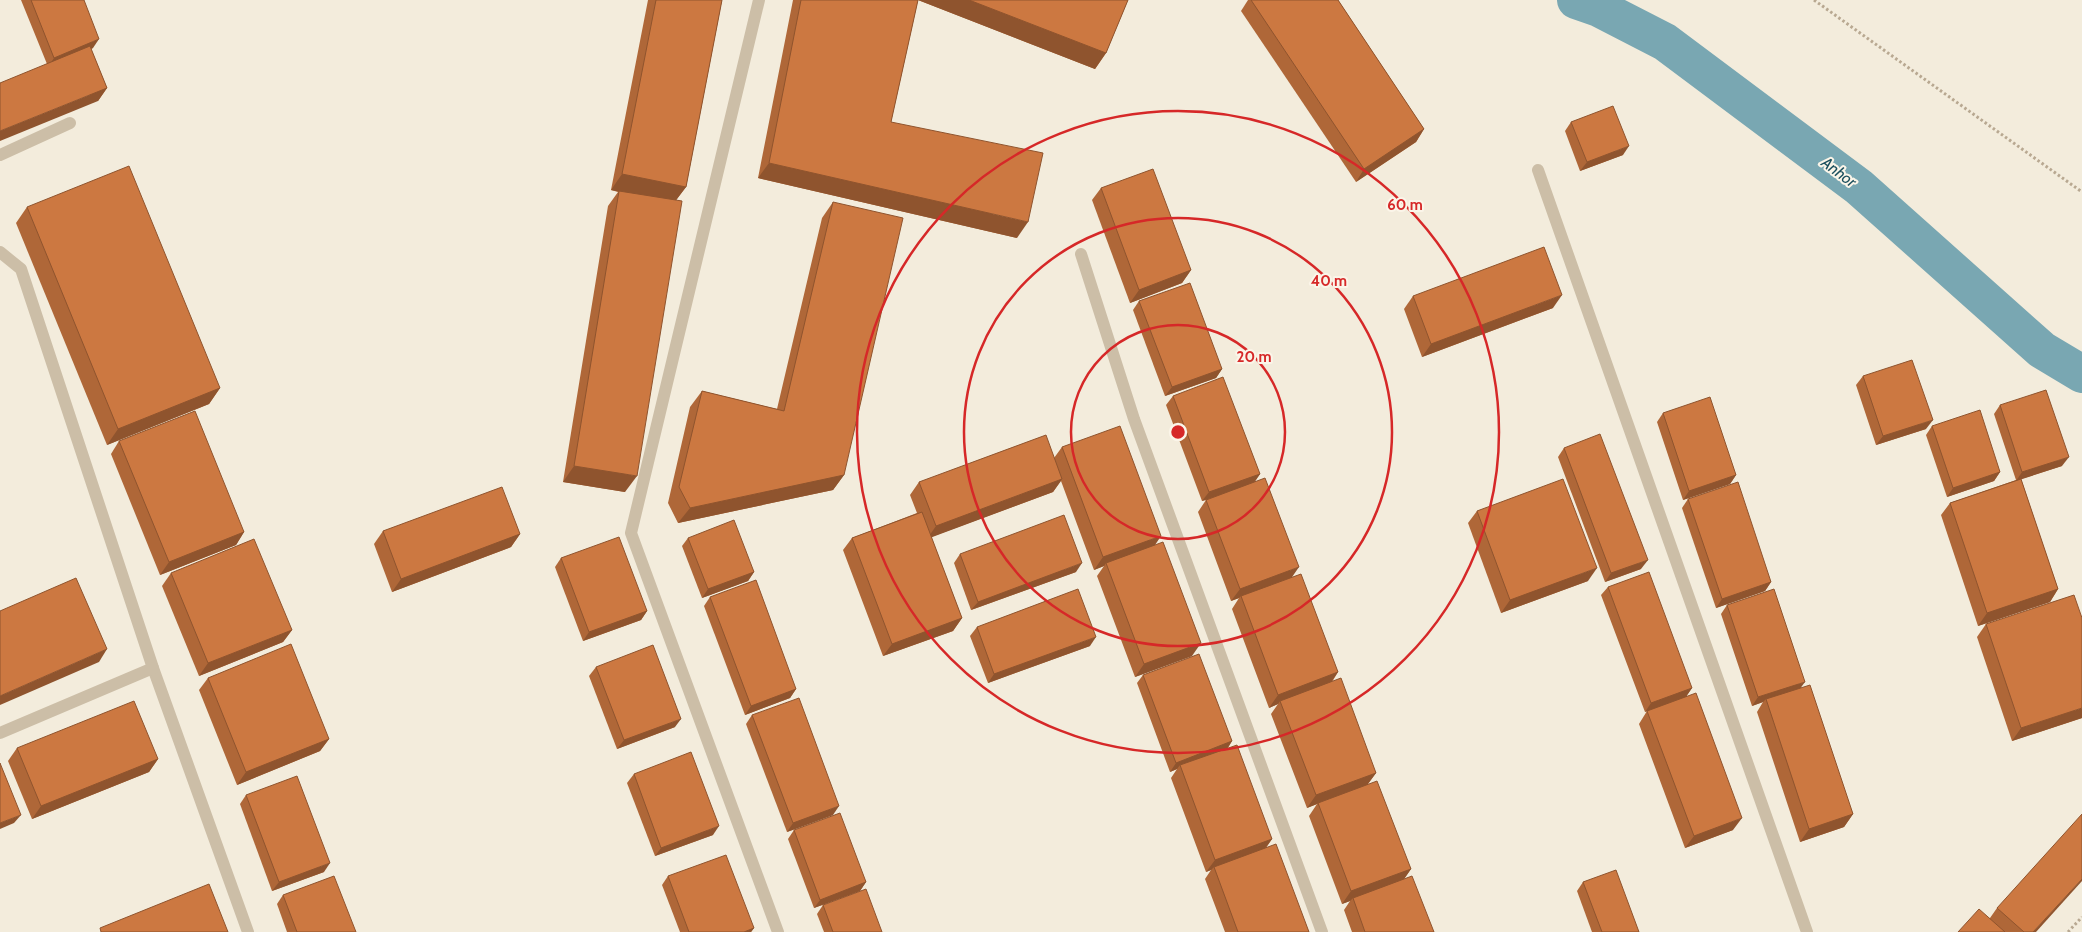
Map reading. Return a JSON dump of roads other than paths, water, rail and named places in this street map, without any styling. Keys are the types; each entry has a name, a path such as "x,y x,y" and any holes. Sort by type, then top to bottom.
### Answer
{"street":[{"path":"759,0 631,533 778,932"},
{"path":"0,155 70,123"},
{"path":"1538,170 1807,932"},
{"path":"0,252 21,269 153,668 248,932"},
{"path":"1081,254 1134,419 1322,932"},
{"path":"0,733 153,668"}],"waterway":[{"name":"Anhor","path":"1576,0 1599,8 1665,42 1859,187 2042,350 2082,374"}]}
